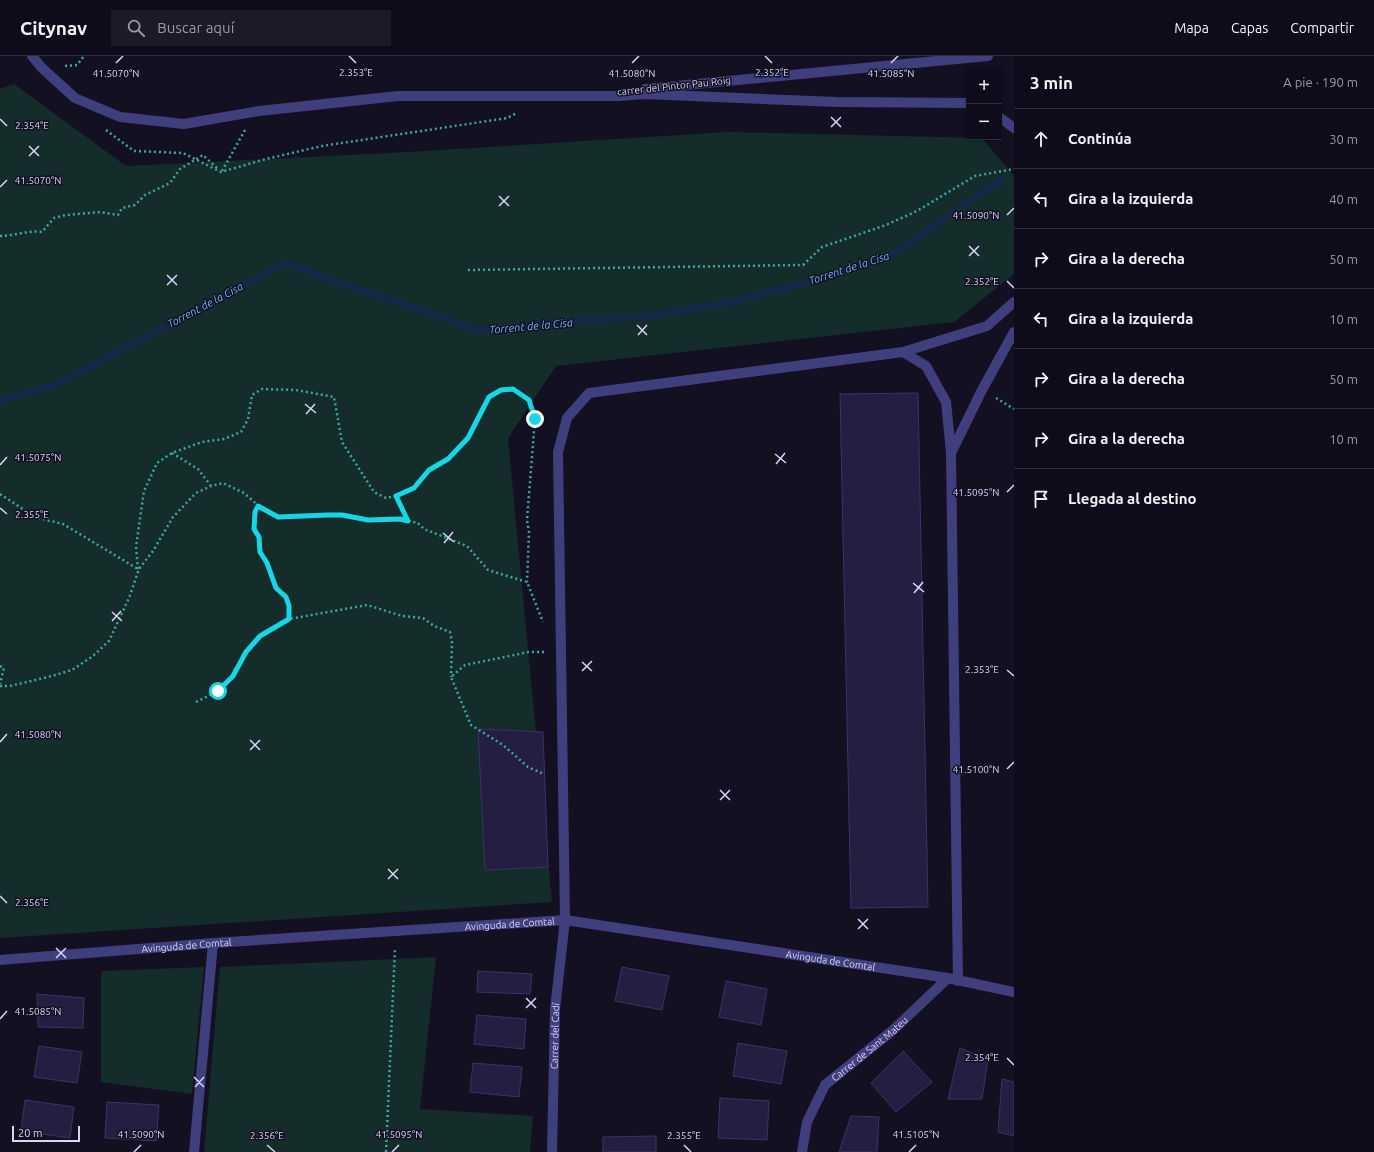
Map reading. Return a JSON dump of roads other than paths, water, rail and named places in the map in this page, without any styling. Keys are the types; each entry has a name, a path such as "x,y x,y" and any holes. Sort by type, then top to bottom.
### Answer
{"street":[{"path":"32,56 42,68 75,98 120,117 184,124 258,111 398,96 575,96 644,94 837,102 966,103"},
{"name":"carrer del Pintor Pau Roig","path":"575,96 988,56"},
{"path":"1002,119 1014,128"},
{"name":"Carrer del Cadí","path":"552,1152 555,1009 565,920 558,452 567,418 589,393 903,352 987,326 1014,302"},
{"path":"951,452 982,390 1014,332"},
{"path":"903,352 926,366 946,402 951,452 953,980"},
{"name":"Avinguda de Comtal","path":"0,960 213,943 565,920 953,980 1014,992"},
{"path":"194,1152 213,943"},
{"name":"Carrer de Sant Mateu","path":"802,1152 807,1122 825,1085 953,980"}],"waterway":[{"name":"Torrent de la Cisa","path":"0,401 59,383 285,263 479,331 563,322 650,316 727,303 823,278 890,256 1002,179"}]}
